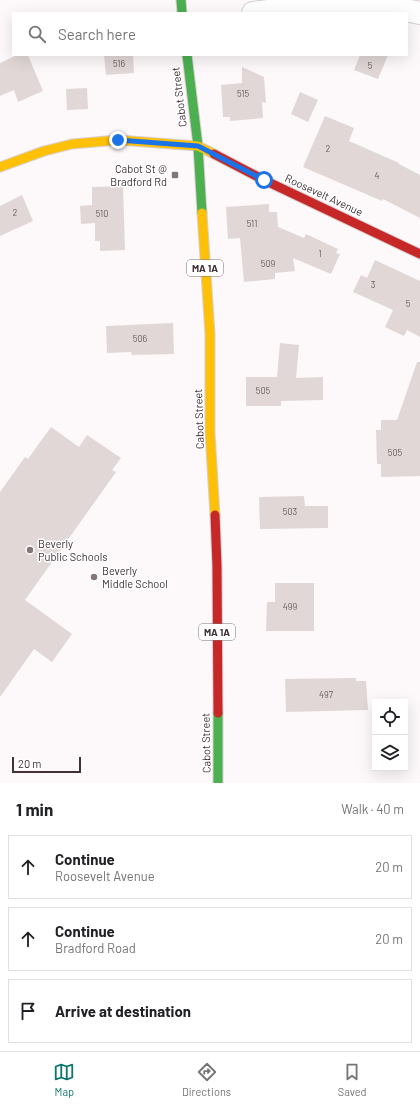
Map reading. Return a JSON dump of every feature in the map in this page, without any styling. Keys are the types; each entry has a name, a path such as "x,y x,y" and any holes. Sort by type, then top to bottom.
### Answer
{"main road":[{"path":"181,0 182,12"},
{"name":"Cabot Street","path":"187,56 198,146 210,334 210,433 214,482 217,558 218,783"},
{"path":"0,167 44,151 72,144 118,140 198,146"},
{"name":"Roosevelt Avenue","path":"198,146 264,180 420,254"}],"street":[{"path":"261,12 314,5 410,11 420,14"}],"building":[{"path":"15,56 28,56 43,91 18,102 14,90 0,96 0,63"},
{"path":"104,56 133,56 134,73 106,75"},
{"path":"360,56 388,56 378,79 354,70"},
{"path":"242,67 264,77 266,103 262,102 263,118 230,121 230,117 223,117 221,85 242,83"},
{"path":"87,88 88,109 67,110 66,89"},
{"path":"300,92 318,100 308,122 291,114"},
{"path":"325,116 354,128 349,141 399,163 420,175 420,218 383,199 382,201 303,167"},
{"path":"123,186 125,250 100,251 100,241 95,241 95,223 81,224 80,206 92,205 92,187"},
{"path":"22,195 33,221 0,236 0,206"},
{"path":"269,204 269,212 277,212 278,227 304,238 306,234 338,249 336,253 340,254 331,274 293,258 295,271 275,273 275,279 244,282 240,238 228,239 226,207"},
{"path":"375,260 420,281 420,337 407,330 404,336 385,327 393,310 353,292 361,275 367,278"},
{"path":"173,323 174,354 132,355 131,352 107,353 106,326"},
{"path":"280,343 299,345 296,378 323,377 323,400 281,401 281,406 246,406 246,377 277,377"},
{"path":"417,362 420,362 420,476 381,477 381,464 377,464 376,430 381,430 381,420 397,420"},
{"name":"Beverly Public Schools","path":"51,427 79,447 87,435 121,458 112,470 116,472 25,600 72,634 52,662 34,649 0,697 0,492 25,457 28,459"},
{"path":"304,496 305,506 328,506 328,528 260,529 259,497"},
{"path":"275,583 314,583 314,631 266,631 267,602 275,602"},
{"path":"356,678 356,681 366,681 368,710 286,712 285,679"}],"traffic: fast":[{"path":"181,0 182,12"},
{"path":"187,56 198,146 202,213"},
{"path":"218,713 218,783"}],"traffic: slow":[{"path":"0,167 44,151 72,144 118,140 198,146 214,154"},
{"path":"202,213 210,334 210,433 215,515"}],"traffic: jam":[{"path":"214,154 264,180 420,254"},
{"path":"215,515 217,566 218,713"}],"place":[{"name":"Cabot St @ Bradford Rd","path":"175,175"},
{"name":"Beverly Public Schools","path":"30,550"},
{"name":"Beverly Middle School","path":"94,577"}],"route":[{"path":"118,140 198,146 264,180"}]}
